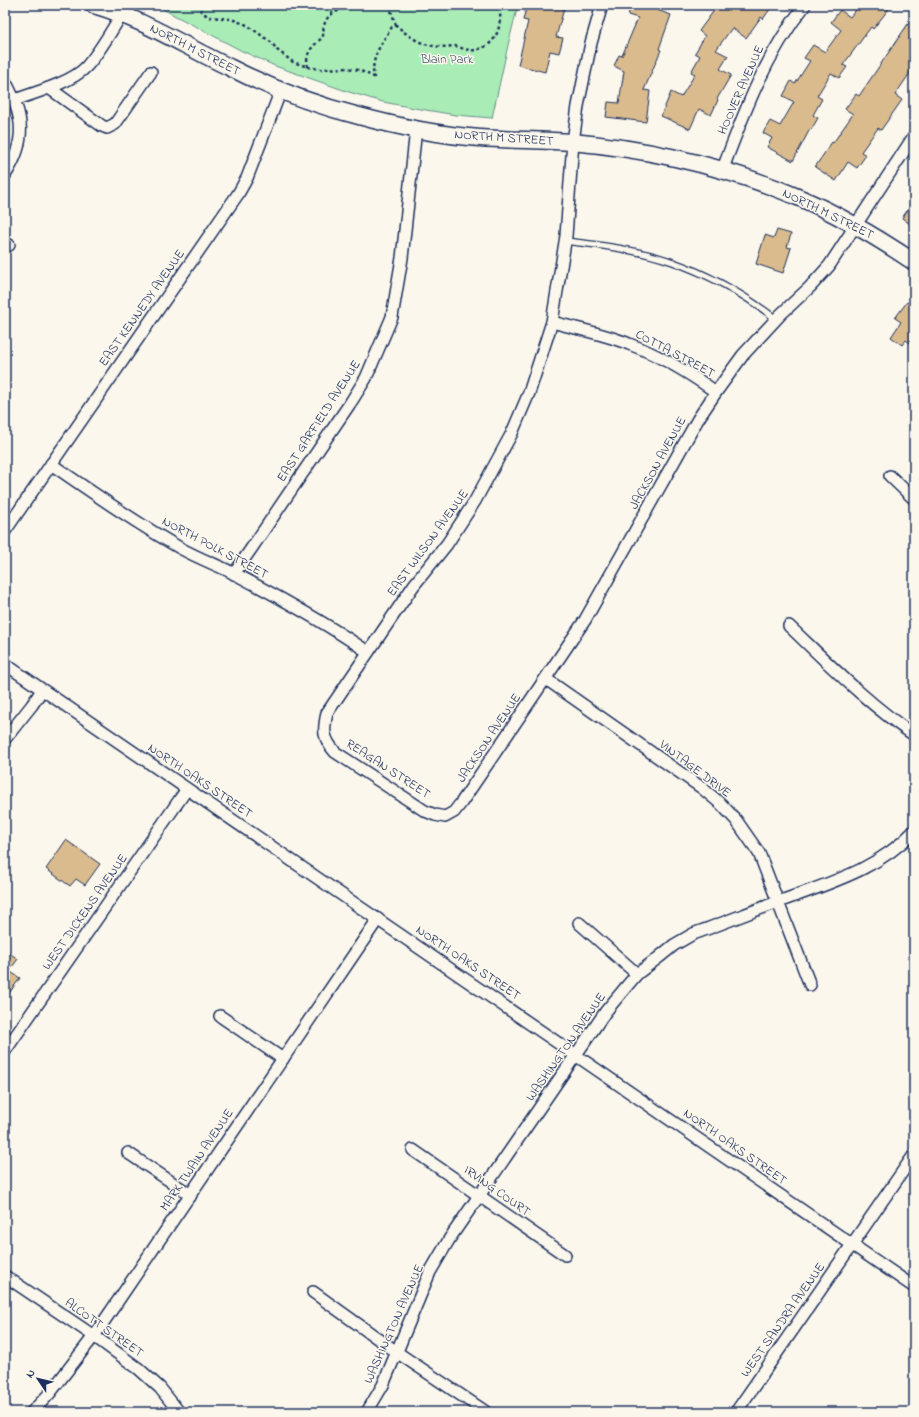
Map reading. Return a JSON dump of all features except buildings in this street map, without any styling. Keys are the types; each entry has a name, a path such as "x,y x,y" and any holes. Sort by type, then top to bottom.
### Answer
{"street":[{"name":"NORTH M STREET","path":"94,5 146,24 228,67 281,90 360,117 416,129 478,138 572,142 618,148 661,155 722,170 799,198 856,226 914,262"},
{"name":"EAST WILSON AVENUE","path":"324,734 324,724 327,713 414,585 447,544 476,501 495,468 529,393 552,322 566,241 572,142 590,50 602,5"},
{"name":"HOOVER AVENUE","path":"722,170 744,112 760,76 775,47 792,21 805,5"},
{"path":"14,100 49,88 74,76 87,66 122,14"},
{"path":"49,88 102,126 108,128 115,124 151,72"},
{"path":"5,81 17,106 20,120 19,145 16,158 5,175"},
{"name":"EAST KENNEDY AVENUE","path":"5,531 238,194 247,178 281,90"},
{"name":"EAST GARFIELD AVENUE","path":"234,574 366,378 392,317 402,258 416,129"},
{"name":"JACKSON AVENUE","path":"445,817 454,812 461,803 546,679 588,614 698,419 716,392 743,355 776,319 810,287 829,266 914,136"},
{"name":"COTTA STREET","path":"552,322 630,344 696,378 716,392"},
{"name":"NORTH POLK STREET","path":"51,464 142,525 181,549 234,574 323,622 368,652"},
{"path":"890,476 914,499"},
{"path":"789,626 861,693 889,717 914,735"},
{"name":"NORTH OAKS STREET","path":"5,664 914,1287"},
{"name":"VINTAGE DRIVE","path":"546,679 687,777 721,804 736,820 759,853 810,985"},
{"path":"5,739 18,724 42,690"},
{"name":"REAGAN STREET","path":"324,734 328,744 335,752 425,811 445,817"},
{"name":"WEST DICKENS AVENUE","path":"5,1051 187,789"},
{"name":"WASHINGTON AVENUE","path":"367,1412 383,1385 398,1352 430,1272 450,1238 606,1011 637,974 674,945 693,934 844,878 876,861 896,847 914,831"},
{"name":"MARK TWAIN AVENUE","path":"32,1412 70,1369 94,1336 378,919"},
{"path":"579,922 637,974"},
{"path":"220,1016 283,1059"},
{"name":"IRVING COURT","path":"413,1150 566,1255"},
{"path":"128,1153 190,1195"},
{"name":"WEST SANDRA AVENUE","path":"736,1412 914,1155"},
{"name":"ALCOTT STREET","path":"5,1276 94,1336 145,1374 160,1388 179,1412"},
{"path":"313,1292 486,1412"}],"lane":[{"path":"566,241 602,245 673,262 712,279 756,303 776,319"}],"path":[{"path":"196,5 202,12 210,16 230,19 247,25 272,43 277,50 292,62 320,69 347,68 359,70 374,77 372,70 377,51 392,27 396,25"},
{"path":"330,16 337,5"},
{"path":"343,5 346,8"},
{"path":"308,67 307,57 312,48 323,37 323,26 325,20 340,10 354,5"},
{"path":"389,5 396,25 408,36 424,44 435,47 457,46 471,50 479,49 491,43 498,32 500,5"}],"green space":[{"name":"Blain Park","path":"155,5 518,5 492,118 456,115 420,109 383,102 349,92 275,66 242,51"}]}
